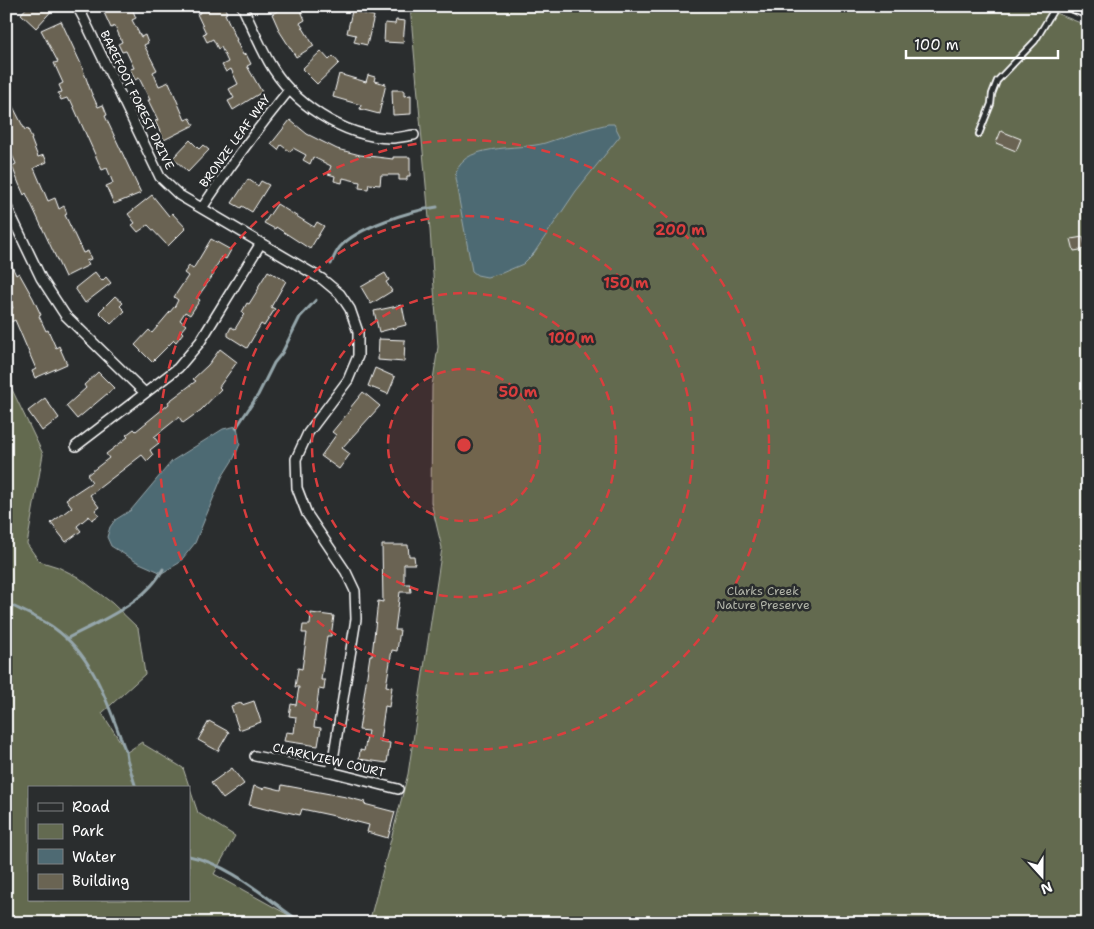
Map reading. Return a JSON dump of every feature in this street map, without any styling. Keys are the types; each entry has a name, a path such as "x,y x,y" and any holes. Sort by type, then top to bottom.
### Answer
{"main road":[{"path":"1074,6 1088,12"}],"street":[{"name":"BAREFOOT FOREST DRIVE","path":"77,6 160,177 179,195 261,243"},
{"path":"242,6 269,62 289,90 316,113 342,126 368,134 390,138 414,136"},
{"name":"BRONZE LEAF WAY","path":"202,208 228,168 289,90"},
{"path":"6,205 41,278 65,315 145,393"},
{"path":"76,446 178,368 200,342 261,243 322,279 340,294 350,309 358,332 358,356 348,380 308,433 296,459 297,488 307,514 346,572 355,591 356,619 331,772"},
{"name":"CLARKVIEW COURT","path":"255,756 398,789"}],"lane":[{"path":"979,134 991,104 997,80 1036,41 1056,6"}],"green space":[{"name":"Clarks Creek Nature Preserve","path":"410,6 1038,6 1088,26 1088,923 369,923 408,774 442,548 431,502 432,386 438,347 430,230"},
{"path":"6,377 43,454 27,544 39,561 58,567 78,577 112,603 138,628 145,674 102,713 127,752 142,742 183,768 189,786 28,786 28,902 190,902 190,789 198,813 235,836 214,874 303,923 6,923"}],"water":[{"path":"608,124 614,124 620,136 576,191 534,253 523,264 502,273 487,277 477,275 472,271 455,178 458,166 466,158 478,153 545,143"},
{"path":"237,426 240,444 222,477 195,543 179,563 162,573 135,561 111,546 107,537 110,527 115,520 131,510 172,461 223,429"}],"building":[{"path":"28,6 56,6 36,28 21,14"},
{"path":"101,6 131,6 136,18 132,20 141,37 145,35 148,43 144,45 157,70 153,72 159,86 169,82 185,120 190,118 194,125 164,140 155,121 158,120 148,100 150,100 139,78 135,80 130,69 134,68 126,51 122,52 118,44 122,42 115,26 111,28"},
{"path":"198,6 224,6 227,13 225,14 236,40 243,55 246,54 251,64 247,66 262,92 233,110 228,101 234,98 229,89 238,84 231,69 226,72 222,65 228,62 221,47 218,49 213,39 207,42 203,34 206,33 197,14 200,13"},
{"path":"287,6 299,6 305,20 300,23 314,46 296,57 280,32 272,14"},
{"path":"352,11 374,16 367,45 354,42 356,35 347,33"},
{"path":"396,20 405,21 403,43 384,42 385,23 395,24"},
{"path":"61,21 81,64 91,92 98,107 103,105 107,115 105,116 141,193 114,204 106,186 113,183 107,168 102,170 71,101 69,102 67,98 61,100 58,93 62,92 59,85 63,83 54,63 58,62 41,30"},
{"path":"321,51 329,60 333,56 339,63 317,84 302,69"},
{"path":"339,74 366,82 368,75 375,77 374,81 386,84 379,114 360,109 361,105 333,97"},
{"path":"392,90 404,90 404,96 411,95 411,114 393,115"},
{"path":"6,93 25,130 28,129 38,157 44,155 47,162 34,168 48,201 55,198 59,209 64,206 67,214 65,215 83,253 88,251 91,259 86,261 89,265 65,277 26,193 24,195 19,184 12,166 16,164 9,148 6,150"},
{"path":"290,120 307,134 337,149 360,155 393,159 393,157 410,157 410,176 407,176 407,180 399,180 399,175 381,175 380,185 369,184 368,189 359,188 360,182 343,178 342,183 334,181 335,176 328,174 331,166 313,157 310,164 303,160 306,155 293,148 290,152 281,145 278,150 271,144"},
{"path":"1001,131 1021,139 1016,151 996,143"},
{"path":"190,140 199,149 203,145 209,150 188,172 173,158"},
{"path":"248,179 258,186 261,181 269,185 252,212 232,203"},
{"path":"152,195 169,216 172,213 186,228 168,246 148,225 138,232 132,225 135,223 128,214"},
{"path":"277,204 314,227 317,222 324,226 310,249 276,227 275,229 264,223"},
{"path":"1083,237 1086,249 1074,251 1071,239"},
{"path":"211,239 231,250 226,259 222,257 212,273 214,274 197,298 200,300 190,315 185,312 180,320 186,325 181,331 183,333 176,342 174,340 152,362 135,345 149,330 152,333 175,306 178,300 174,297 188,276 184,273 189,266 193,269"},
{"path":"6,254 16,275 19,273 33,298 46,331 48,330 56,348 59,346 67,364 35,378 32,371 36,369 15,320 9,323 6,317 10,313 8,309 13,308 6,294"},
{"path":"268,271 286,281 271,307 275,309 264,326 261,324 247,348 228,336 228,333 231,327 235,329 244,314 242,312 247,303 249,304"},
{"path":"95,272 102,281 106,277 111,283 85,303 75,288"},
{"path":"385,273 389,280 386,282 392,291 371,304 361,287"},
{"path":"115,296 123,303 120,306 125,311 111,324 99,312"},
{"path":"402,305 406,325 379,332 374,311"},
{"path":"379,339 405,340 404,362 378,360"},
{"path":"220,349 237,362 219,387 221,389 201,410 183,423 179,417 154,437 159,443 150,450 153,455 147,461 142,455 90,495 99,507 95,510 99,515 92,520 89,516 77,526 81,531 66,542 51,523 72,507 66,499 92,482 87,475 109,458 106,454 128,437 126,435 134,429 136,431 169,404 168,402 196,381 193,379 208,365"},
{"path":"375,368 395,377 388,394 368,386"},
{"path":"98,372 114,388 77,419 66,406 86,388 84,385"},
{"path":"363,392 380,406 342,448 350,454 339,469 321,456 336,435 332,432"},
{"path":"45,398 59,418 42,431 28,411"},
{"path":"382,545 408,545 409,556 414,556 415,564 404,564 404,584 410,584 411,592 400,592 395,630 400,630 397,651 392,650 386,686 392,687 389,707 385,706 380,741 390,743 387,763 359,759 360,750 364,751 368,731 359,730 370,655 372,655 378,601 383,602"},
{"path":"311,613 334,616 331,636 327,636 321,680 325,680 324,690 319,689 314,727 321,728 318,746 284,741 286,732 294,733 296,717 289,716 291,704 296,705 299,687 295,687 298,668 302,669 307,633 302,633 303,625 310,625"},
{"path":"254,701 261,722 239,730 231,706"},
{"path":"209,721 229,732 218,751 198,740"},
{"path":"232,768 244,784 223,799 211,783"},
{"path":"282,785 346,797 395,812 388,838 367,832 369,825 330,815 302,809 300,815 249,805 254,786 264,789 265,786 281,790"}],"waterway":[{"path":"331,264 340,247 359,233 399,216 437,207"},
{"path":"236,428 258,395 300,317 316,300"},
{"path":"66,639 133,602 145,592 163,569"},
{"path":"6,603 54,628 68,640 90,668 106,700 126,752 135,786"},
{"path":"190,856 214,864 237,876 302,923"}]}
